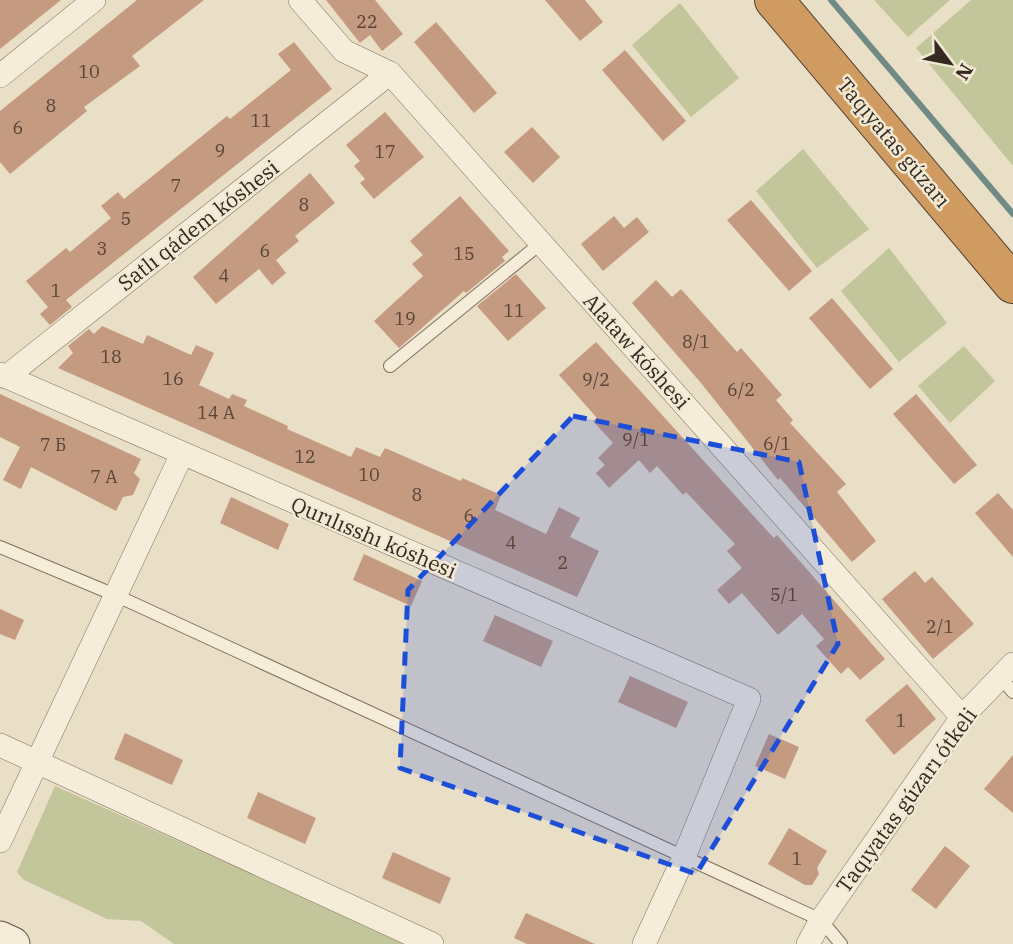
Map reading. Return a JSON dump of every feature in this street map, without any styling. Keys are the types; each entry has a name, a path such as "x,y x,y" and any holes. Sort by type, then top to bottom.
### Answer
{"highway":[{"name":"Taqıyatas gúzarı","path":"774,0 1013,284"}],"street":[{"path":"0,76 94,0"},
{"name":"Alataw kóshesi","path":"300,0 344,51 390,73 962,718"},
{"name":"Satlı qádem kóshesi","path":"3,375 390,73"},
{"name":"Qurılısshı kóshesi","path":"3,375 749,699 684,857"},
{"path":"0,841 182,454"},
{"name":"Taqıyatas gúzarı ótkeli","path":"808,944 821,920 962,718 1009,678"},
{"path":"0,745 432,944"},
{"path":"644,944 684,857"},
{"path":"0,938 13,944"}],"lane":[{"path":"390,366 541,243"},
{"path":"0,547 115,595 821,920 841,944"}],"highlighted area":[{"path":"573,416 799,462 838,644 696,874 400,768 408,590"}],"green space":[{"path":"874,0 950,0 908,37"},
{"path":"971,0 1013,0 1013,166 916,48"},
{"path":"680,3 739,78 691,117 632,45"},
{"path":"803,149 869,229 817,268 756,191"},
{"path":"889,248 947,323 899,362 841,291"},
{"path":"964,346 995,381 950,423 918,386"},
{"path":"55,786 409,944 174,944 141,921 107,919 24,880 17,872"}],"building":[{"path":"0,0 61,0 0,49"},
{"path":"137,0 204,0 132,56 140,66 84,107 87,111 10,174 0,162 0,111"},
{"path":"326,0 375,0 403,34 382,51 370,35 360,43"},
{"path":"545,0 585,0 603,22 580,41"},
{"path":"436,22 497,93 474,113 414,42"},
{"path":"294,42 332,89 66,300 72,307 50,325 40,314 48,307 26,281 66,248 70,252 111,218 101,206 118,192 124,199 227,116 230,119 291,70 278,54"},
{"path":"625,50 686,121 663,141 602,70"},
{"path":"385,112 424,157 374,199 360,183 365,179 354,166 360,161 346,145"},
{"path":"532,127 560,157 533,183 504,152"},
{"path":"310,173 335,203 295,236 299,241 276,260 286,273 272,285 259,269 216,304 193,277"},
{"path":"460,196 509,251 502,257 505,261 466,293 464,291 399,348 374,321 423,276 412,264 423,255 410,241"},
{"path":"751,200 812,271 789,291 727,220"},
{"path":"614,216 624,228 637,217 649,232 603,271 581,244"},
{"path":"516,274 546,308 508,341 477,306"},
{"path":"656,280 672,297 681,289 737,352 741,348 782,395 776,400 793,420 790,423 846,484 837,492 876,541 852,562 780,478 778,480 701,383 632,303"},
{"path":"832,298 893,369 870,389 809,318"},
{"path":"102,326 143,344 147,335 191,355 196,345 214,353 199,385 229,399 232,394 247,400 244,406 288,426 287,429 351,457 356,447 380,457 385,448 461,481 462,478 501,495 495,510 546,534 559,507 580,518 570,537 599,551 577,597 58,368 73,353 68,346 89,329 94,334"},
{"path":"596,342 774,538 777,535 885,659 860,680 848,667 841,674 816,646 824,639 802,614 778,635 742,593 729,604 717,590 742,568 727,551 735,544 686,492 683,495 657,466 650,473 639,460 609,488 596,473 605,465 598,458 613,443 593,421 597,418 559,375"},
{"path":"0,394 141,459 134,473 140,479 133,495 123,497 116,511 31,467 21,489 3,480 20,447 0,437"},
{"path":"916,394 977,465 954,484 893,414"},
{"path":"998,493 1013,510 1013,557 975,513"},
{"path":"231,497 289,524 278,550 220,523"},
{"path":"364,554 422,581 411,606 353,580"},
{"path":"915,571 925,583 932,577 974,624 933,659 882,599"},
{"path":"0,609 24,620 15,640 0,634"},
{"path":"495,615 553,641 541,667 483,641"},
{"path":"630,676 688,702 676,728 618,702"},
{"path":"907,684 936,719 894,755 865,720"},
{"path":"125,733 183,760 172,785 114,759"},
{"path":"769,734 799,747 785,779 755,766"},
{"path":"1013,755 1013,813 984,789"},
{"path":"258,792 316,818 305,844 247,818"},
{"path":"789,828 827,851 817,868 819,874 812,885 805,885 768,864"},
{"path":"945,846 970,866 936,909 911,890"},
{"path":"393,852 451,878 440,904 382,878"},
{"path":"526,913 595,944 527,944 514,938"}],"waterway":[{"path":"831,0 1013,214"}]}
